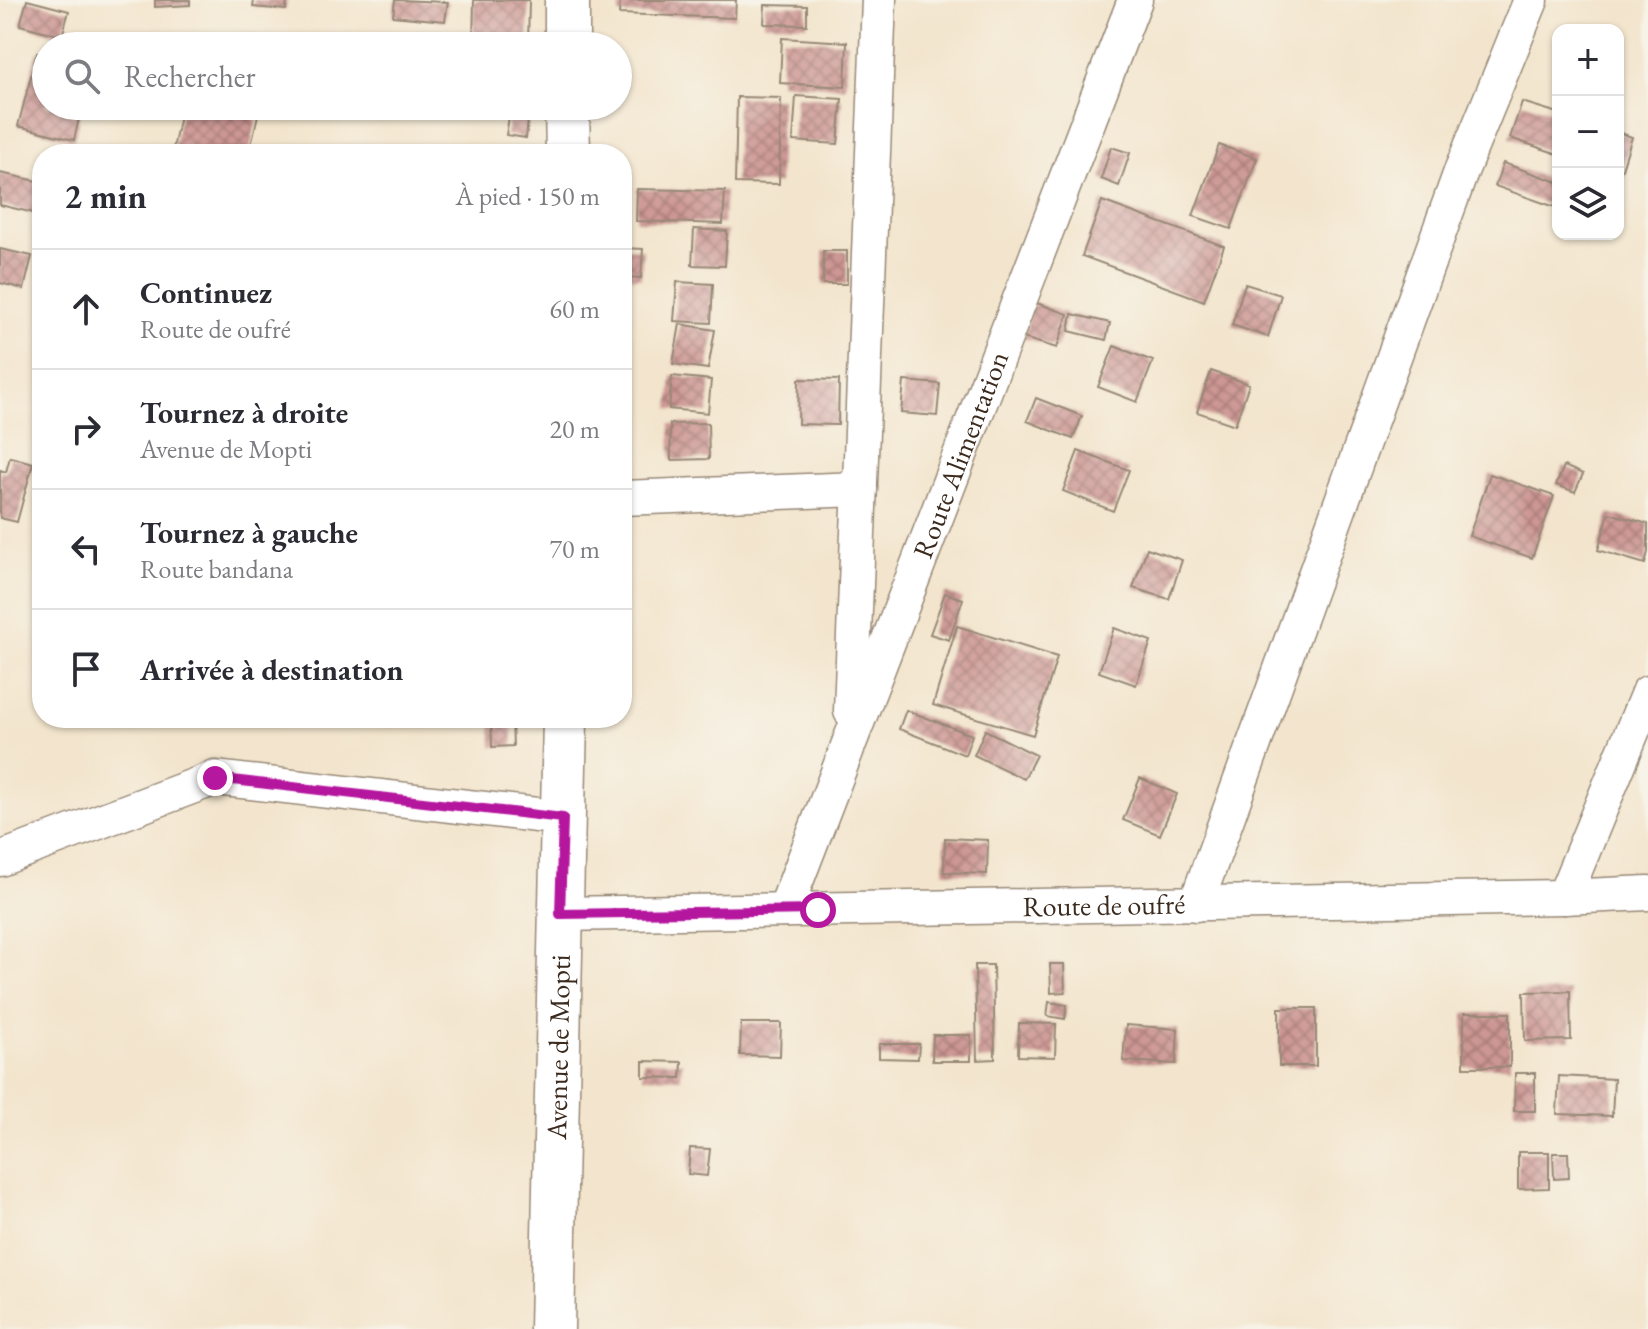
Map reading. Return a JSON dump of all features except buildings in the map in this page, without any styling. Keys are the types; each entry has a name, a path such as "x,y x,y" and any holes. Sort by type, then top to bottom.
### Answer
{"street":[{"path":"567,0 567,32"},
{"path":"850,740 879,0"},
{"name":"Route Alimentation","path":"785,910 1135,0"},
{"path":"1196,904 1462,169 1531,0"},
{"path":"567,120 568,144"},
{"path":"632,498 860,489"},
{"path":"1564,897 1648,693"},
{"name":"Avenue de Mopti","path":"552,1329 565,728"},
{"path":"0,859 215,778 563,818"},
{"name":"Route de oufré","path":"560,914 1648,893"}],"route":[{"path":"215,778 563,818 560,914 818,910"}]}
